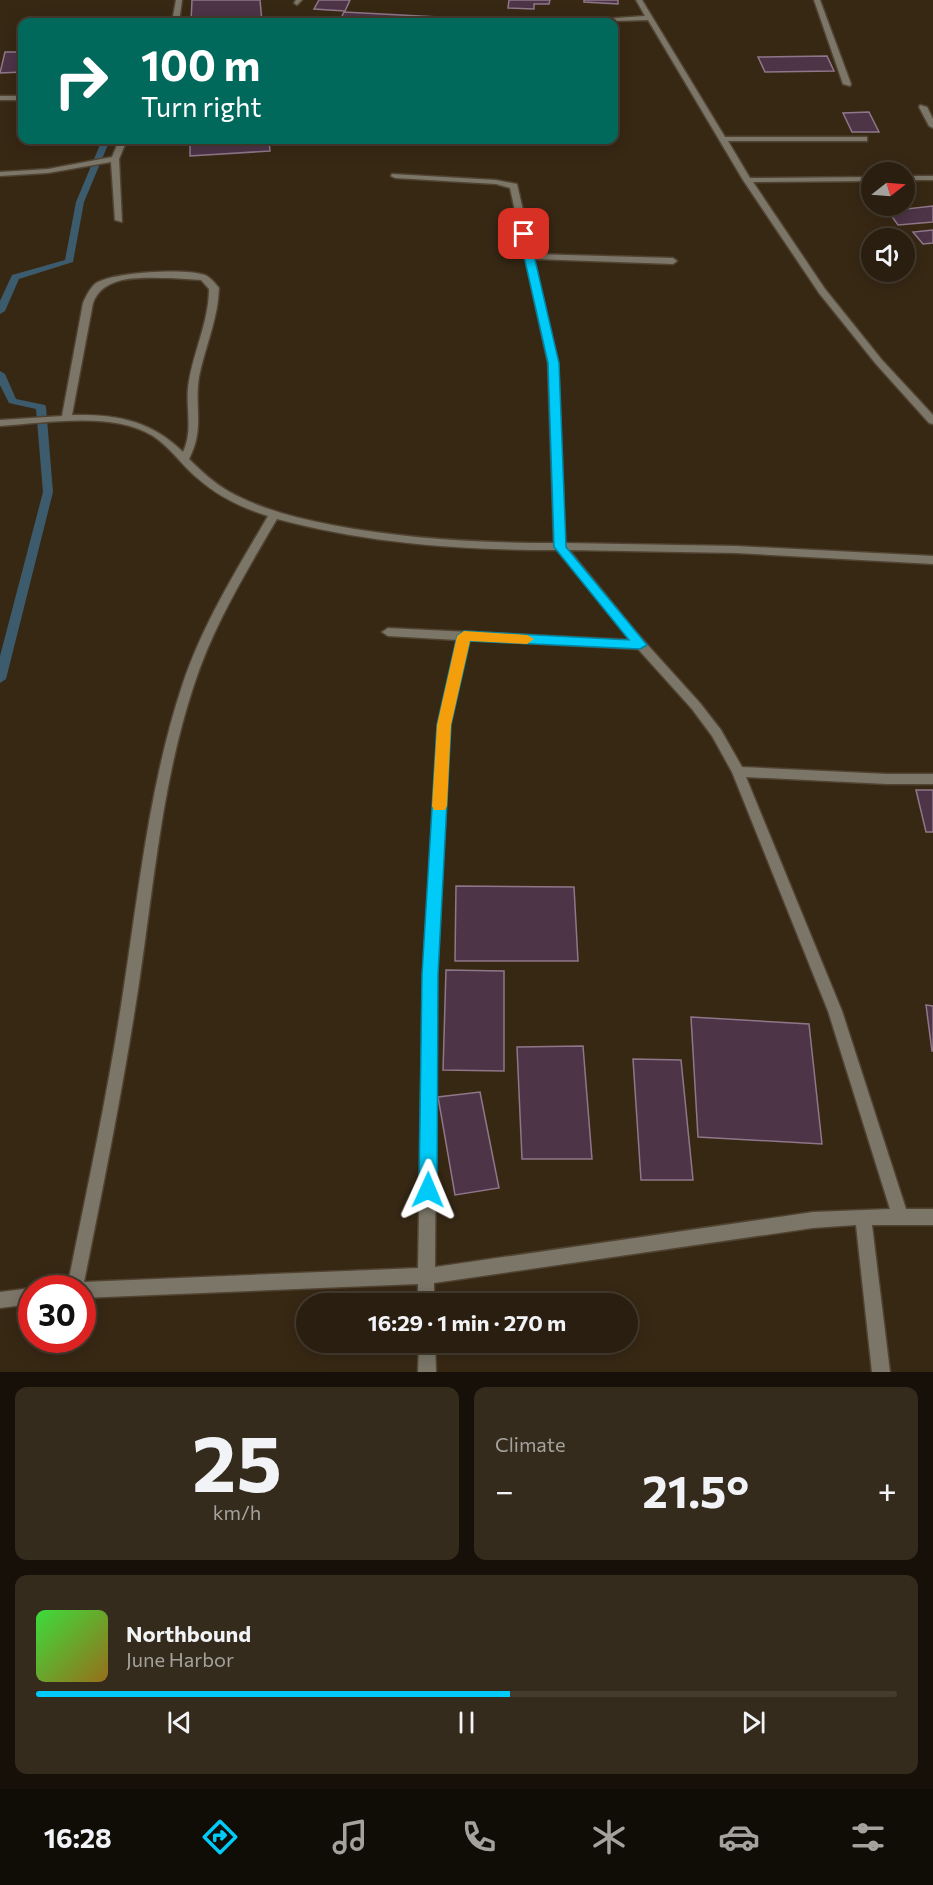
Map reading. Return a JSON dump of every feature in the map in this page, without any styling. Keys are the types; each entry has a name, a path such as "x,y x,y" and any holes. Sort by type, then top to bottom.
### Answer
{"street":[{"path":"176,18 179,0"},
{"path":"639,0 747,180 836,310 879,362 933,421"},
{"path":"817,0 847,84"},
{"path":"618,20 649,18"},
{"path":"0,98 18,98"},
{"path":"923,107 933,126"},
{"path":"722,139 864,139"},
{"path":"119,220 115,159 121,144"},
{"path":"0,174 48,171 115,159"},
{"path":"395,176 496,182 514,186 553,363 560,547 640,645 717,733 738,772 835,1011 900,1216"},
{"path":"747,180 861,178"},
{"path":"915,178 933,178"},
{"path":"528,256 673,261"},
{"path":"60,420 88,303 93,291 100,284 126,278 194,276 204,278 214,288 215,298 199,355 193,387 196,431 193,443 184,459"},
{"path":"0,423 109,420 148,429 161,437 206,481 224,493 274,515 402,540 478,545 721,549 933,560"},
{"path":"77,1275 127,1016 155,826 169,749 189,683 212,630 239,575 274,515"},
{"path":"388,632 640,645"},
{"path":"426,1293 430,975 444,725 464,636"},
{"path":"738,772 933,779"},
{"path":"863,1216 881,1372"},
{"path":"96,1289 426,1276 747,1229 863,1216 933,1217"},
{"path":"0,1300 18,1298"},
{"path":"427,1353 427,1372"}],"building":[{"path":"192,0 260,0 262,18 191,18"},
{"path":"319,0 350,0 345,11 314,9"},
{"path":"509,0 550,0 549,4 534,4 534,9 508,8"},
{"path":"584,0 618,0 618,4 584,2"},
{"path":"344,12 457,18 341,18"},
{"path":"5,52 18,52 18,72 0,73"},
{"path":"827,56 834,71 765,72 758,57"},
{"path":"869,112 879,132 852,132 843,113"},
{"path":"190,144 269,144 270,151 190,156"},
{"path":"933,206 933,222 898,225 892,216 915,216 915,208"},
{"path":"933,230 933,243 923,244 915,232"},
{"path":"916,790 933,790 933,832 926,832"},
{"path":"456,886 574,887 578,961 455,961"},
{"path":"446,970 504,971 504,1071 443,1070"},
{"path":"926,1005 933,1006 933,1051 932,1051"},
{"path":"691,1017 809,1024 822,1144 698,1137"},
{"path":"583,1046 592,1159 522,1159 517,1047"},
{"path":"633,1059 681,1060 693,1180 641,1180"},
{"path":"480,1092 499,1188 455,1195 438,1097"}],"waterway":[{"path":"0,311 15,277 69,262 80,202 104,144"},
{"path":"0,374 12,401 41,407 48,492 0,679"}],"slow traffic":[{"path":"440,806 444,725 464,636 527,639"}],"route":[{"path":"428,1190 430,975 444,725 464,636 640,645 560,547 553,363 524,234"}]}
